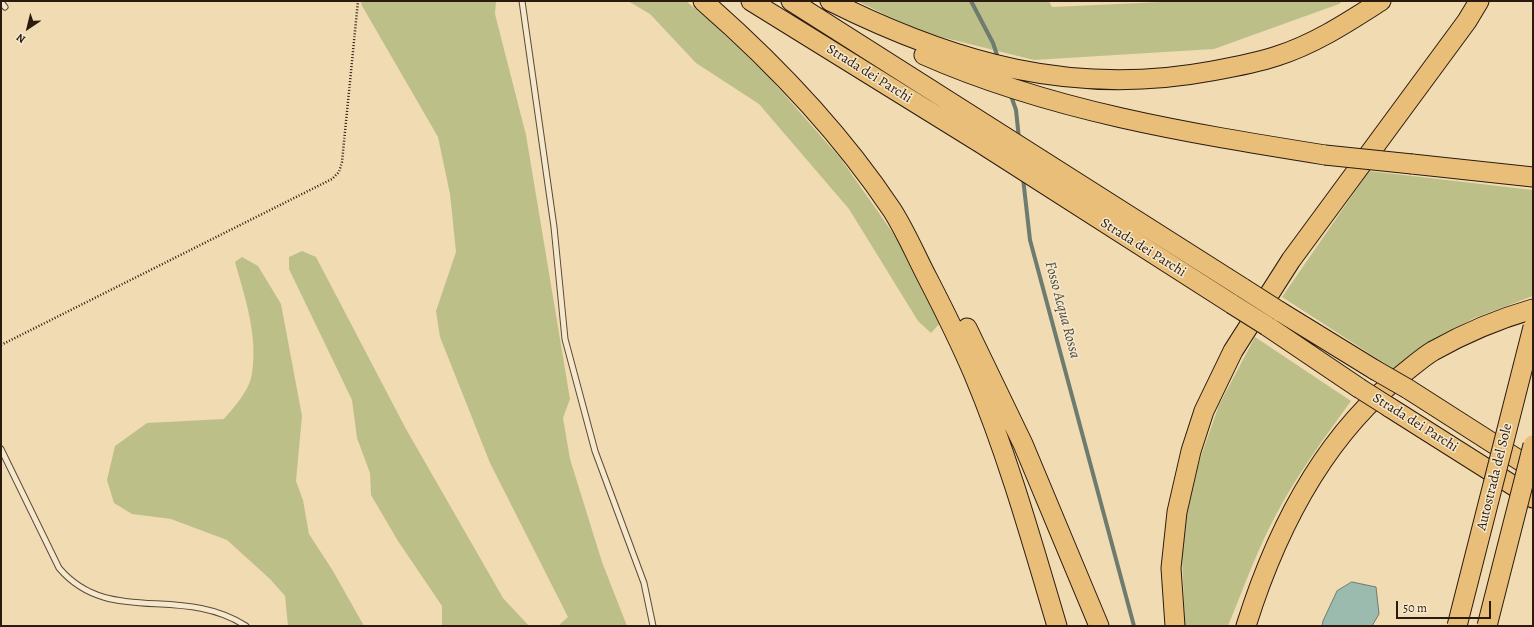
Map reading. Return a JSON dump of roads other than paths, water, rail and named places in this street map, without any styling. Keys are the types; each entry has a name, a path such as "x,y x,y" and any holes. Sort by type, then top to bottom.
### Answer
{"highway":[{"path":"703,1 745,39 802,96 846,147 932,267 978,350 1046,496 1099,626"},
{"name":"Strada dei Parchi","path":"751,1 986,137 1080,185 1279,311 1408,389 1533,469"},
{"name":"Strada dei Parchi","path":"791,1 986,137 1070,201 1267,326 1359,388 1453,447 1530,500"},
{"path":"819,1 891,40 986,71 1016,70 1084,80 1127,81 1175,78 1277,56 1320,38 1381,1"},
{"path":"830,1 889,29 1063,104 1136,122 1325,155 1533,177"},
{"path":"1175,626 1171,568 1177,512 1191,451 1204,411 1233,351 1291,260 1467,21 1480,1"},
{"path":"893,212 953,328 975,376 1016,490 1057,626"},
{"path":"1246,626 1254,598 1284,526 1323,458 1360,413 1387,387 1432,352 1498,319 1533,308"},
{"name":"Autostrada del Sole","path":"1457,626 1533,327"},
{"name":"Autostrada del Sole","path":"1487,626 1533,445"}],"lane":[{"path":"522,1 554,227 565,339 595,451 644,583 653,626"},
{"path":"1,2 5,7"},
{"path":"1472,430 1533,463"},
{"path":"1,449 59,568 78,592"},
{"path":"159,610 207,610 227,615 246,626"}],"waterway":[{"name":"Fosso Acqua Rossa","path":"971,1 993,43 998,58"},
{"name":"Fosso Acqua Rossa","path":"1010,93 1016,110 1019,139"},
{"name":"Fosso Acqua Rossa","path":"1023,178 1030,240 1134,626"}]}
